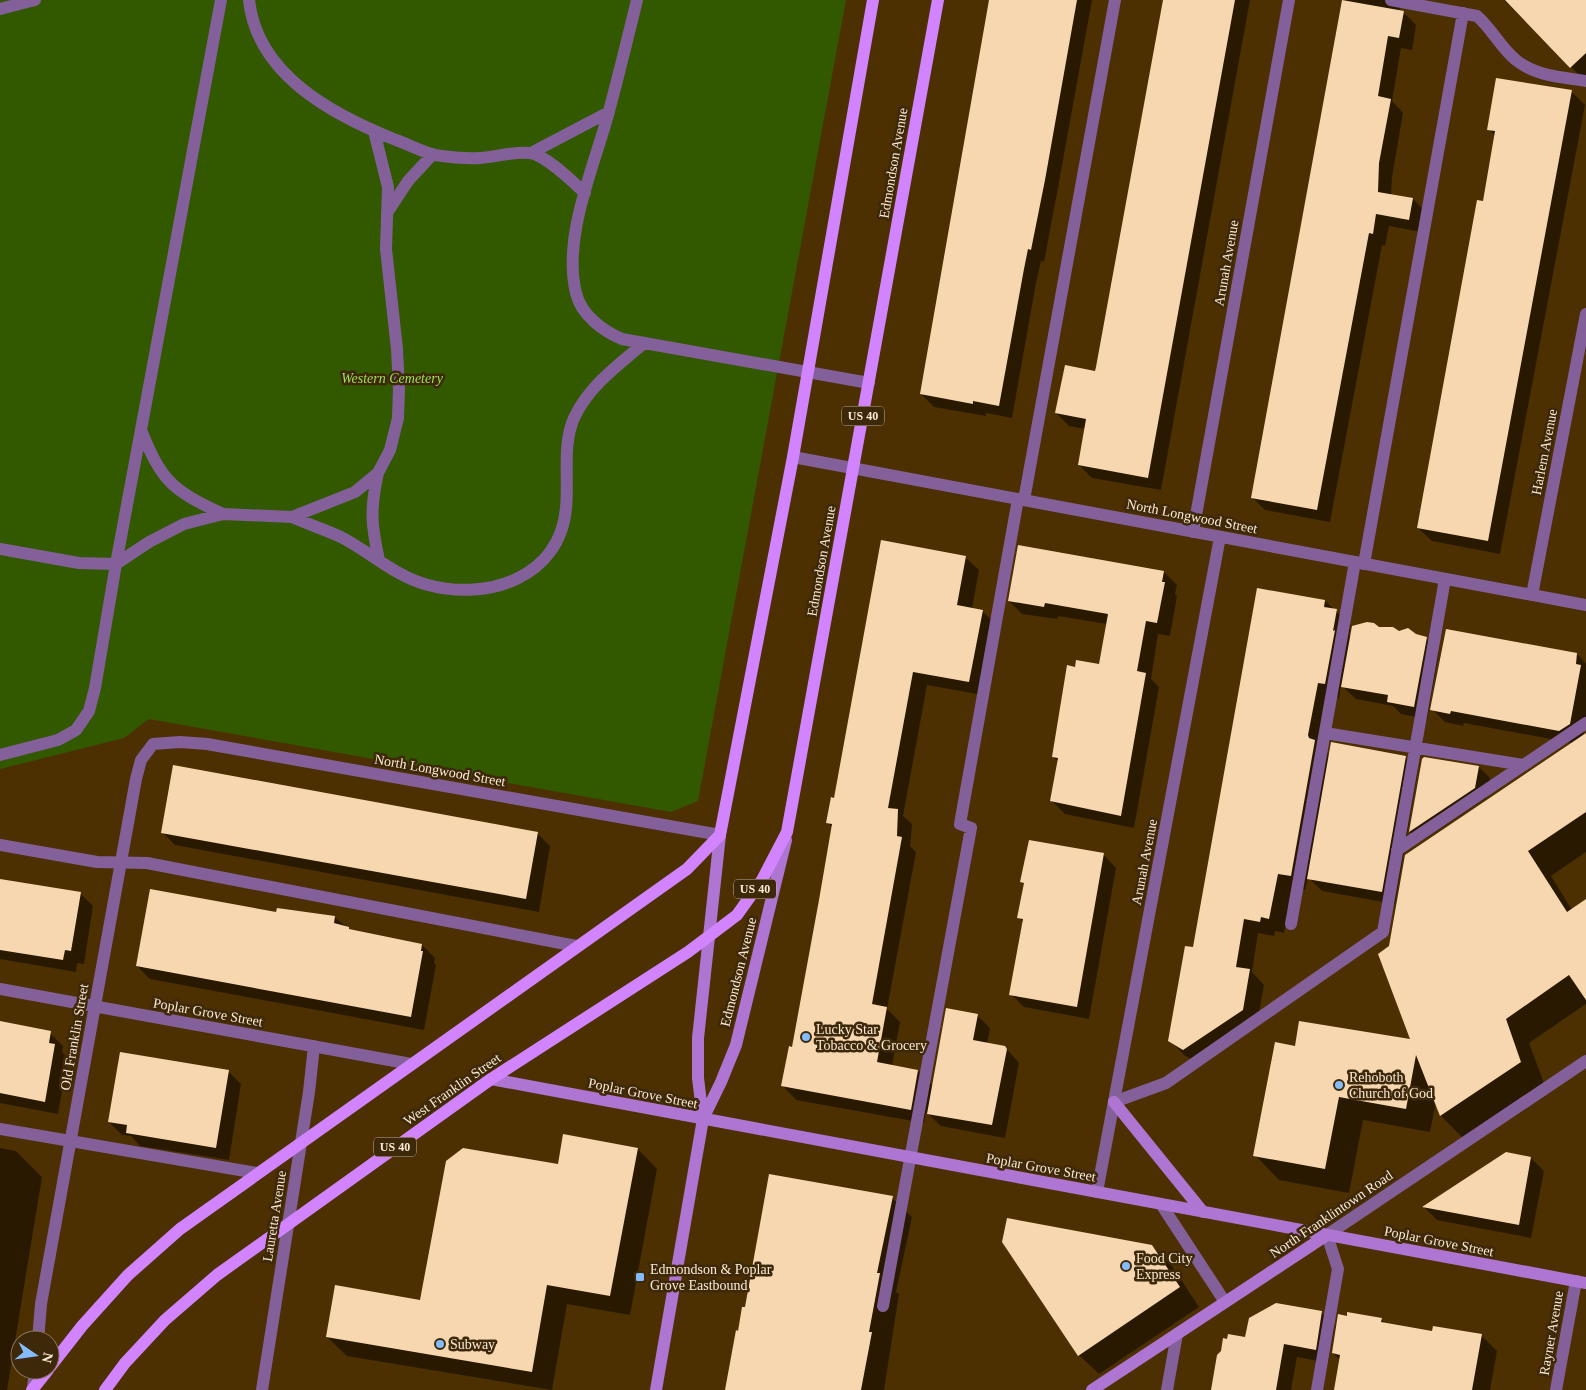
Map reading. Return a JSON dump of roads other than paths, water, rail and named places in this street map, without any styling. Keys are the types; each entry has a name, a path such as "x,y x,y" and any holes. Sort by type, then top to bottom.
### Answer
{"main road":[{"name":"Edmondson Avenue","path":"703,1119 698,1078 698,1038 720,835 793,457 873,0"},
{"name":"Edmondson Avenue","path":"656,1390 703,1119 736,1045 787,832 938,0"},
{"name":"West Franklin Street","path":"105,1390 125,1363 165,1320 216,1274 491,1079 688,952 737,915 762,880 787,832"},
{"path":"60,1354 82,1326 128,1275 180,1229 687,869 720,835"},
{"name":"Poplar Grove Street","path":"491,1079 1581,1282"},
{"path":"1114,1102 1203,1212"},
{"name":"North Franklintown Road","path":"1092,1390 1328,1235"}],"street":[{"path":"0,9 34,0"},
{"path":"0,755 58,740 76,730 89,710 96,688 116,564 221,0"},
{"path":"245,0 257,32 272,60 295,85 374,131 434,154 478,158 530,153 609,112"},
{"path":"637,0 574,240 572,275 576,295 587,314 605,332 643,344 869,383"},
{"path":"883,1306 971,828 960,824 1115,0"},
{"name":"Arunah Avenue","path":"1193,532 1288,0"},
{"path":"1391,0 1477,16 1487,24 1515,60 1531,70 1586,81"},
{"path":"1291,924 1325,733 1360,563 1463,13"},
{"path":"374,131 388,187 386,214 389,276 398,349 398,418 390,450 378,474 371,504 372,529 379,560"},
{"path":"530,153 558,168 585,193"},
{"path":"386,214 408,181 434,154"},
{"name":"Harlem Avenue","path":"1532,595 1586,314"},
{"path":"0,549 79,563 116,564 149,542 184,524 223,514 292,517 342,538 427,585 462,590 496,588 523,577 545,561 559,536 566,510 567,452 573,420 586,396 603,377 643,344"},
{"path":"141,430 153,458 167,480 185,496 223,514"},
{"name":"North Longwood Street","path":"793,457 1586,605"},
{"path":"292,517 355,492 378,474"},
{"name":"Arunah Avenue","path":"1097,1192 1220,537"},
{"path":"1114,1102 1166,1082 1383,932 1445,579"},
{"path":"1397,850 1586,723"},
{"path":"1325,733 1523,765"},
{"name":"North Longwood Street","path":"153,744 180,742 206,744 720,835"},
{"name":"Old Franklin Street","path":"39,1330 41,1304 136,779 141,760 146,750 153,744"},
{"path":"0,845 97,862 147,863 576,946"},
{"name":"Poplar Grove Street","path":"0,990 411,1064"},
{"name":"Lauretta Avenue","path":"262,1390 314,1046"},
{"name":"North Franklintown Road","path":"1328,1235 1586,1061"},
{"path":"0,1129 257,1173"},
{"path":"1161,1204 1225,1302"},
{"path":"1317,1390 1338,1269 1328,1235"},
{"name":"Rayner Avenue","path":"1556,1390 1581,1282"},
{"path":"1167,1390 1177,1334"}],"place":[{"name":"Lucky Star Tobacco & Grocery","path":"806,1037"},
{"name":"Rehoboth Church of God","path":"1339,1085"},
{"name":"Food City Express","path":"1126,1266"},
{"name":"Edmondson & Poplar Grove Eastbound","path":"640,1277"},
{"name":"Subway","path":"440,1344"}],"park label":[{"name":"Western Cemetery","path":"392,378"}]}
